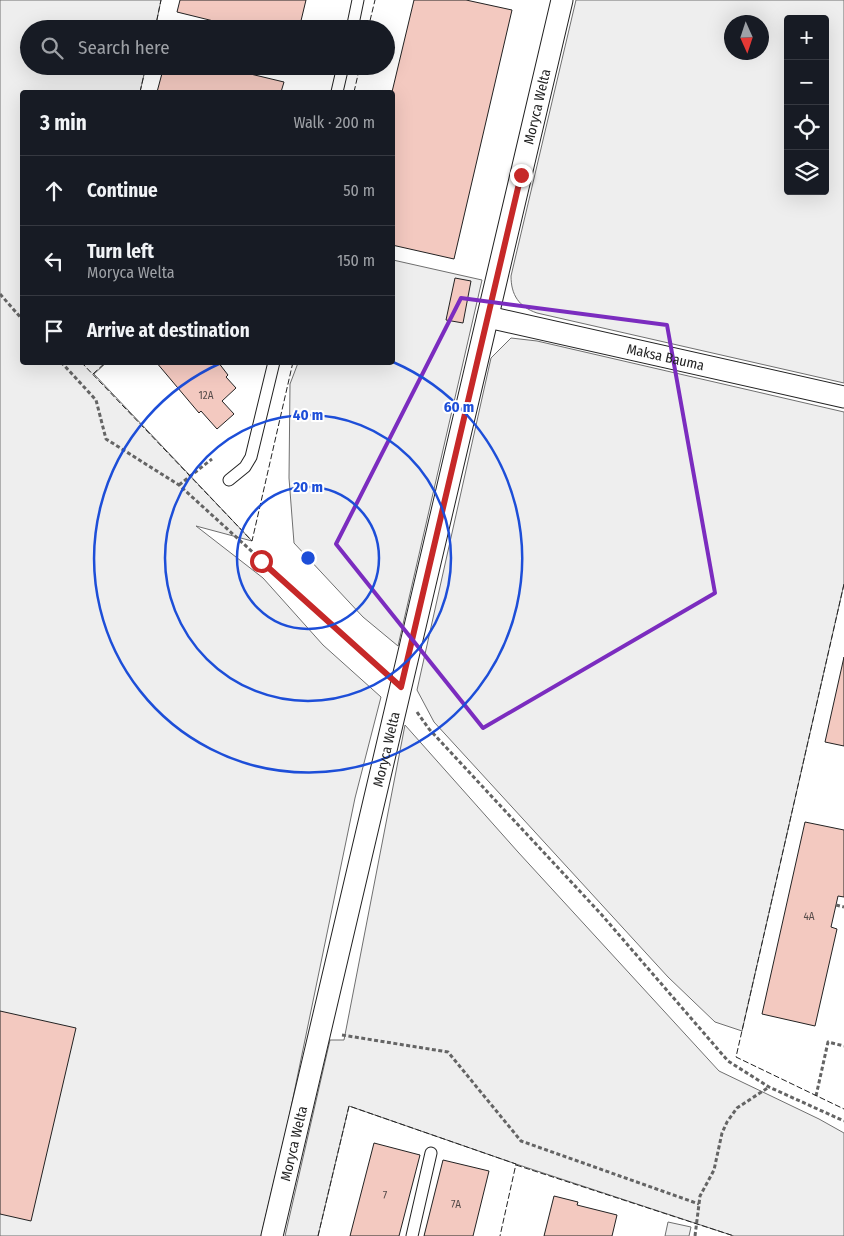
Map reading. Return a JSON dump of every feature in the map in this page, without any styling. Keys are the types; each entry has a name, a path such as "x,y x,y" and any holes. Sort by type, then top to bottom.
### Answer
{"street":[{"name":"Moryca Welta","path":"272,1236 562,0"},
{"name":"Maksa Bauma","path":"488,317 844,397"}],"lane":[{"path":"354,20 358,0"},
{"path":"337,90 341,75"},
{"path":"228,480 245,467 251,456 273,365"},
{"path":"412,1236 431,1153"}],"path":[{"path":"0,294 20,317"},
{"path":"64,365 96,400 106,439 179,485 401,687 428,729 602,914 728,1061 769,1087 844,1121"},
{"path":"179,485 212,459"},
{"path":"836,905 844,906"},
{"path":"320,1032 448,1052 520,1141 699,1204"},
{"path":"816,1096 828,1042 844,1046"},
{"path":"695,1236 700,1196 714,1170 722,1133 727,1122 737,1108 769,1087"}],"highlighted area":[{"path":"461,298 667,325 715,593 483,728 336,544"}],"shaded area":[{"path":"0,0 161,0 157,20 20,20 20,75 144,75 140,90 20,90 20,365 104,365 94,374 252,541 196,526 263,578 323,645 381,697 355,798 288,1122 261,1236 0,1236"},
{"path":"576,0 844,0 844,383 537,313 521,304 514,294 511,276"},
{"path":"395,260 482,280 398,646 363,617 294,543 289,478 290,384 297,365 395,365"},
{"path":"511,338 537,341 844,412 844,584 742,1031 715,1022 668,977 434,722 417,690 491,358"},
{"path":"405,725 518,852 719,1071 844,1133 844,1236 734,1236 516,1164 349,1106 318,1236 285,1236 330,1040 344,1040"},
{"path":"668,1222 691,1227 689,1236 665,1236"}],"building":[{"path":"180,0 306,0 301,20 209,20 177,12"},
{"path":"414,0 466,0 512,10 454,259 395,246 395,90 392,90"},
{"path":"162,75 255,75 284,82 282,90 158,90"},
{"path":"455,278 471,281 463,323 446,320"},
{"path":"159,365 220,365 228,375 226,377 236,388 222,401 234,414 217,429 201,411 199,413"},
{"path":"844,657 844,746 825,742"},
{"path":"805,822 844,830 844,897 838,896 831,927 837,929 815,1026 762,1014"},
{"path":"0,1011 76,1028 31,1221 0,1214"},
{"path":"374,1143 420,1155 399,1236 350,1236"},
{"path":"443,1160 489,1171 473,1236 424,1236"},
{"path":"554,1196 578,1202 577,1205 617,1215 612,1236 544,1236"}],"fence":[{"path":"157,20 161,0"},
{"path":"370,20 375,0"},
{"path":"140,90 144,75"},
{"path":"354,90 358,75"},
{"path":"84,365 252,541 292,365"},
{"path":"93,374 103,365"},
{"path":"844,584 736,1057 844,1109"},
{"path":"318,1236 349,1106 516,1164 500,1236"},
{"path":"516,1165 734,1236"}],"route":[{"path":"261,561 401,687 521,175"}]}
